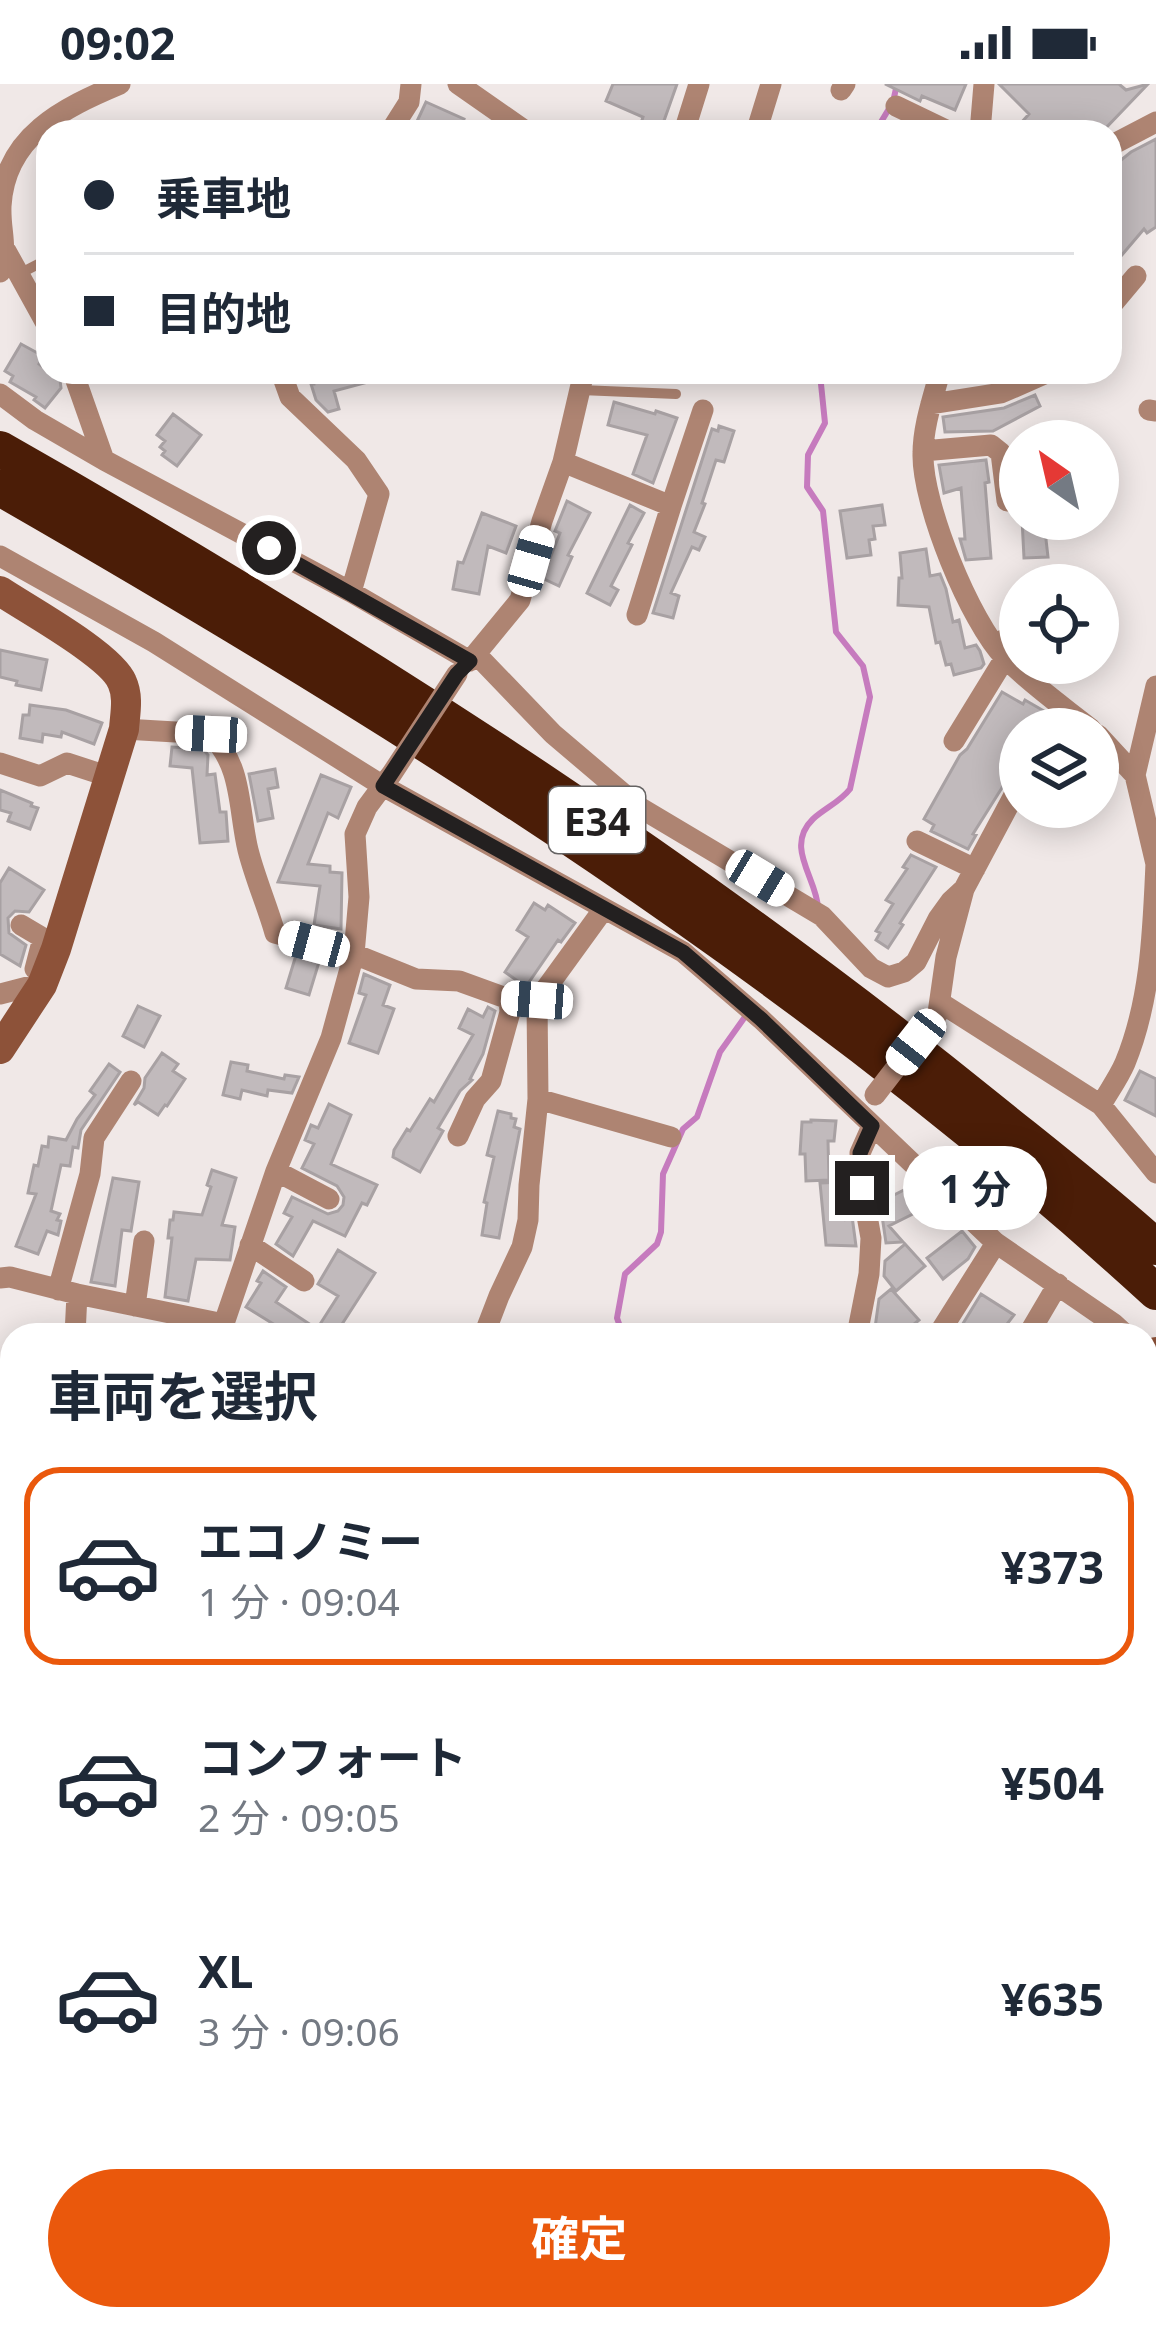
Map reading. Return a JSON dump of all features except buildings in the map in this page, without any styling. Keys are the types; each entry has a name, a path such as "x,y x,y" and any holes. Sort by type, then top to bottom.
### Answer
{"highway":[{"name":"E34","path":"0,449 192,561 483,742 649,855 888,1027 1156,1247"},
{"name":"E34","path":"0,488 386,719 624,874 805,1004 996,1154 1156,1292"}],"street":[{"path":"51,120 73,104 120,84"},
{"path":"398,120 409,102 412,84"},
{"path":"458,84 510,120"},
{"path":"688,120 699,84"},
{"path":"760,120 771,84"},
{"path":"981,120 984,84"},
{"path":"896,106 936,120"},
{"path":"1122,138 1156,122"},
{"path":"36,131 12,161 2,186 0,214 8,266 36,309"},
{"path":"1122,293 1136,276"},
{"path":"77,384 104,460"},
{"path":"285,384 290,398 356,460 379,494 351,592"},
{"path":"224,1323 276,1171 332,1038 354,954 359,898 355,834 367,807 468,663 520,600 582,384"},
{"path":"937,384 922,451 925,481 938,527 974,612 999,651 954,741"},
{"path":"931,404 1001,393 1022,384"},
{"path":"0,394 104,460 351,592 468,663 639,807 822,916 871,968 888,977 916,962 999,823"},
{"path":"637,615 703,410"},
{"path":"922,451 991,445 999,451"},
{"path":"563,462 671,506"},
{"path":"0,556 154,642 603,910 683,952 761,1019 996,1243 1110,1323"},
{"path":"0,591 94,653 122,679 127,700 110,777 44,980 0,1049"},
{"path":"1037,684 1065,708"},
{"path":"1101,1105 1125,1064 1152,945 1156,863 1135,775 1156,686"},
{"path":"124,729 211,734 225,748 234,770 249,852 275,933 354,954 416,979 460,981 509,999 537,1000"},
{"path":"1119,758 1135,775"},
{"path":"0,763 40,776 67,763 110,777"},
{"path":"917,841 969,879"},
{"path":"859,1323 871,1238 860,1153 866,1121 875,1095 939,1010 946,957 969,879"},
{"path":"489,1323 525,1234 538,1099 537,1000 603,910"},
{"path":"22,925 43,938 35,969 44,980"},
{"path":"0,994 44,980"},
{"path":"458,1136 475,1099 491,1081 510,1012 509,999"},
{"path":"939,1010 1101,1105 1156,1173"},
{"path":"73,1323 68,1292 94,1138 131,1081"},
{"path":"538,1099 671,1137"},
{"path":"276,1171 329,1198"},
{"path":"135,1306 144,1241"},
{"path":"946,1323 996,1243"},
{"path":"250,1246 304,1281"},
{"path":"0,1278 197,1323"},
{"path":"1035,1323 1058,1284"}],"lane":[{"path":"604,384 676,394"}],"waterway":[{"path":"882,120 897,84"},
{"path":"818,908 801,840 813,819 850,789 870,697 863,666 836,632 823,511 807,487 808,455 825,423 821,384"},
{"path":"619,1323 625,1274 657,1244 661,1232 663,1174 683,1129 697,1117 720,1052 747,1014"}],"route":[{"path":"269,548 470,661 383,786 683,952 872,1126 860,1153 862,1188"}]}
